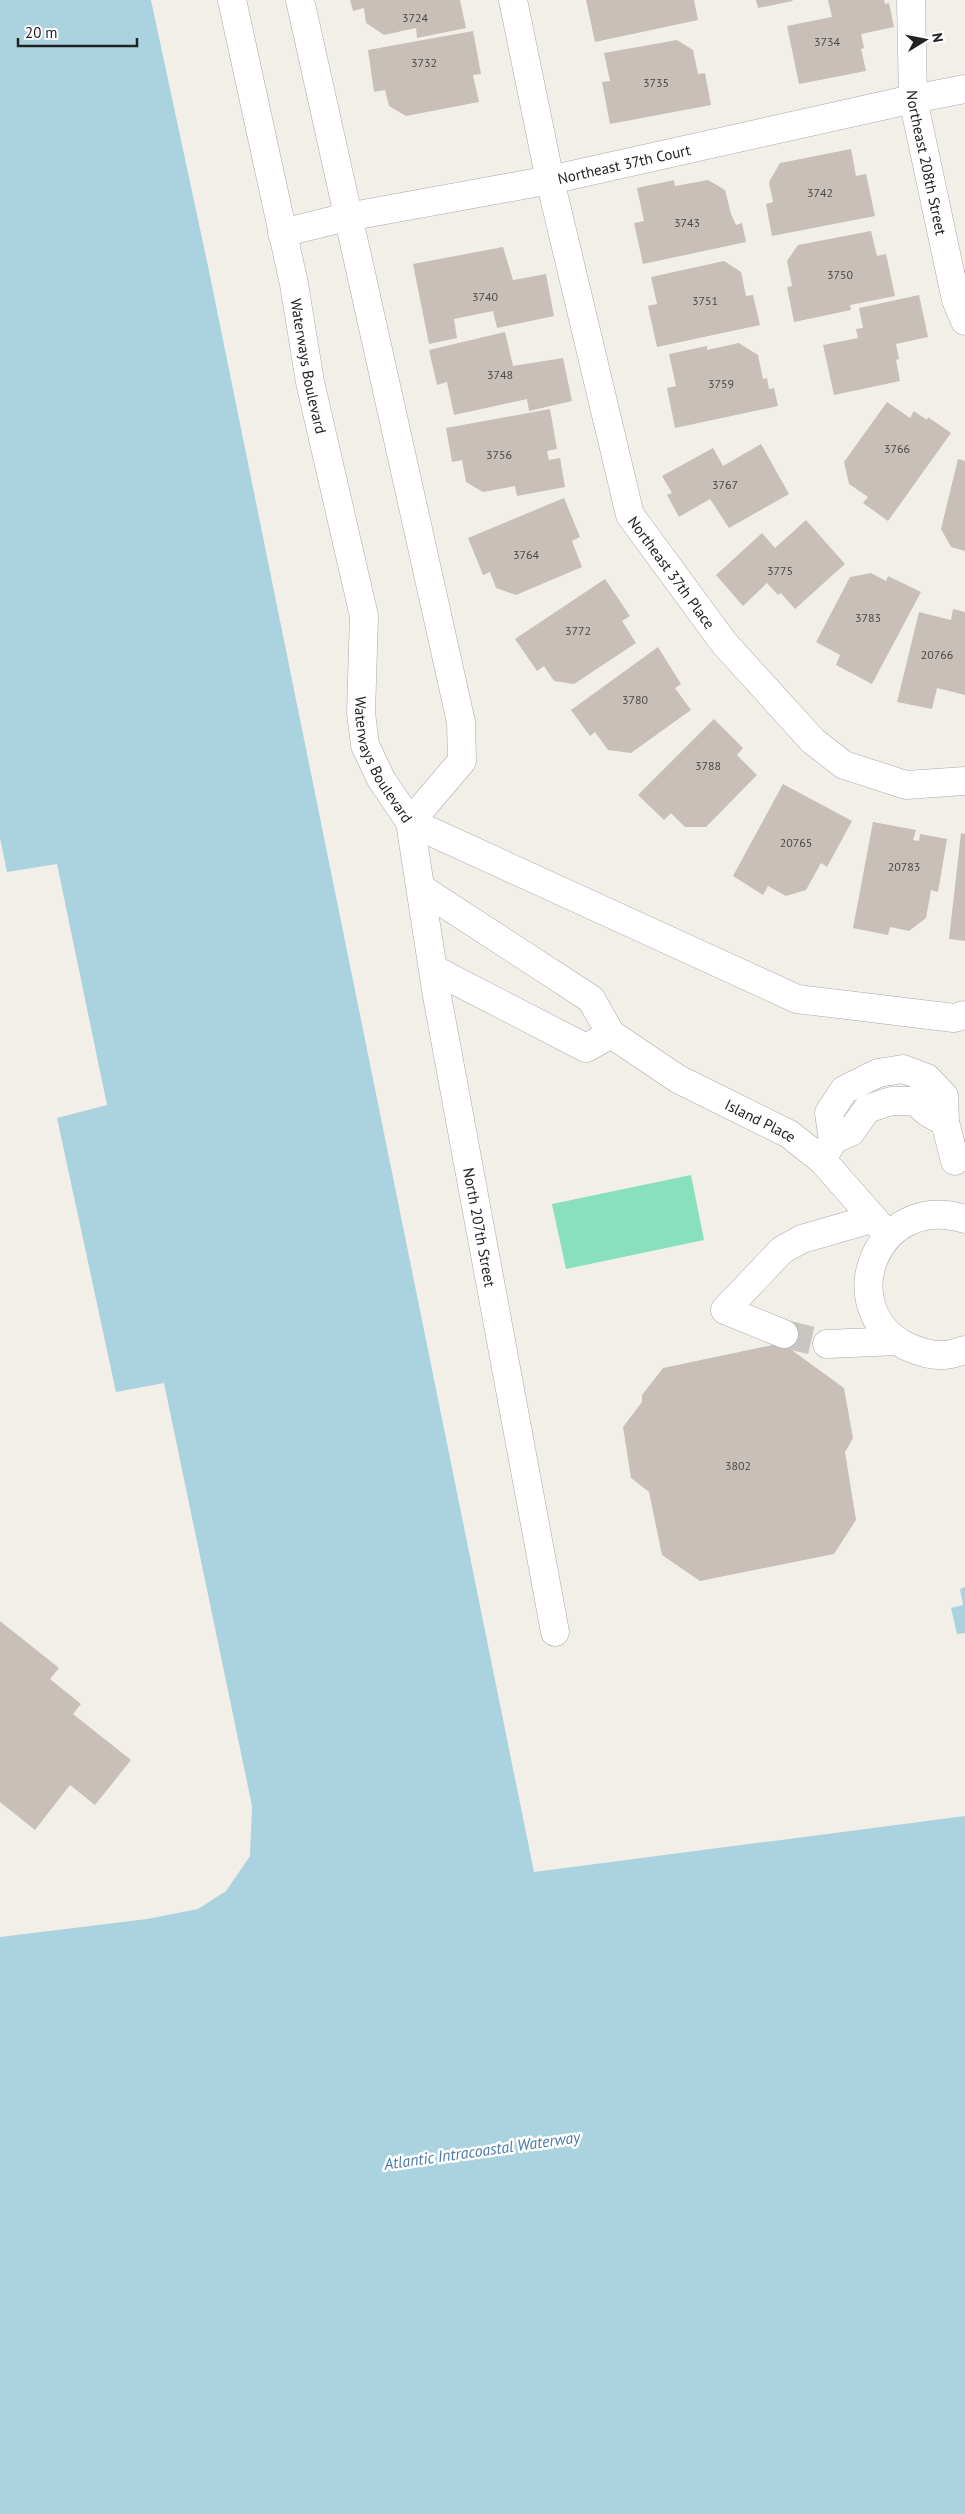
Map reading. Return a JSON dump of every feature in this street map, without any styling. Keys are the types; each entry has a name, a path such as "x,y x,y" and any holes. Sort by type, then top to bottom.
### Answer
{"street":[{"name":"Waterways Boulevard","path":"232,0 282,233 310,382 364,616 361,714 366,745 381,779 410,822 462,761 462,722 347,217 300,0"},
{"name":"Northeast 37th Place","path":"513,0 550,180 630,515 724,643 813,741 844,765 906,784 965,781"},
{"name":"Northeast 208th Street","path":"911,0 913,98 956,300 965,321"},
{"name":"Northeast 37th Court","path":"282,233 347,217 550,180 913,98 965,90"},
{"name":"North 207th Street","path":"410,822 433,969 555,1632"},
{"path":"410,822 797,999 954,1018 965,1015"},
{"name":"Island Place","path":"422,889 591,999 611,1034 678,1078 789,1134 828,1150 880,1227"},
{"path":"433,969 586,1048 611,1034"},
{"path":"828,1150 852,1132 867,1109 891,1101 915,1101 927,1112 945,1122 955,1161"},
{"path":"784,1334 725,1310 782,1250 802,1239 880,1227 927,1214 950,1214 965,1219"},
{"path":"880,1227 868,1278 871,1302 881,1324 898,1342 919,1352 943,1355 965,1350"},
{"path":"827,1344 898,1342"}],"green space":[{"path":"691,1175 704,1240 566,1269 552,1204"}],"water":[{"name":"Atlantic Intracoastal Waterway","path":"0,0 151,0 208,266 534,1872 965,1816 965,2514 0,2514 0,1937 147,1919 198,1909 226,1891 250,1856 252,1806 164,1383 116,1392 57,1118 107,1105 57,864 7,872 0,838"},
{"path":"965,1587 965,1633 957,1634 951,1608 963,1605 960,1589"}],"building":[{"path":"350,0 460,0 466,28 417,38 416,28 384,35 366,23 364,8 353,11"},
{"path":"586,0 694,0 698,20 595,42"},
{"path":"756,0 792,0 793,1 758,8"},
{"path":"828,0 884,0 885,4 889,3 894,27 861,34 864,48 861,49 866,71 799,84 787,26 832,17"},
{"path":"473,31 481,74 473,75 479,102 406,116 389,106 385,90 374,92 368,50"},
{"path":"677,40 693,50 698,74 705,73 711,105 610,124 602,82 610,81 604,53"},
{"path":"851,149 856,176 866,174 875,216 772,236 766,204 773,202 769,182 780,163"},
{"path":"674,180 675,186 708,180 725,190 731,214 736,225 742,223 746,242 643,264 634,223 644,221 637,188"},
{"path":"871,231 877,256 886,254 895,296 850,305 851,310 794,322 787,287 792,286 787,261 798,245"},
{"path":"503,247 513,280 546,274 554,316 497,328 493,311 454,319 457,338 429,344 413,264"},
{"path":"724,261 741,272 746,296 753,295 760,325 657,347 648,306 657,304 651,277"},
{"path":"919,295 928,337 896,344 899,359 896,360 900,381 834,395 823,345 858,338 856,329 863,328 859,308"},
{"path":"505,332 513,366 563,358 572,401 529,411 527,399 454,415 447,382 437,385 429,350"},
{"path":"739,343 758,355 763,379 767,378 769,389 774,388 778,406 675,428 667,388 676,386 669,354 707,346 707,350"},
{"path":"887,402 910,418 914,411 927,420 928,417 951,433 888,521 863,503 868,497 849,484 844,462"},
{"path":"550,409 557,449 547,451 549,460 560,458 565,487 517,496 515,486 483,492 466,482 462,460 452,462 446,428"},
{"path":"761,444 789,494 729,528 710,499 679,517 667,495 672,493 662,476 713,448 723,466"},
{"path":"958,459 965,461 965,551 951,547 941,529"},
{"path":"564,498 580,537 572,541 582,567 516,595 496,588 490,572 483,575 468,538"},
{"path":"806,520 845,564 795,609 781,593 778,595 767,583 743,606 716,575 762,533 775,548"},
{"path":"871,573 886,581 888,576 921,592 872,684 836,665 840,655 816,642 850,577"},
{"path":"605,579 630,616 622,621 636,643 574,684 554,681 544,666 537,671 515,639"},
{"path":"953,609 965,612 965,695 937,688 932,709 897,702 919,612 951,620"},
{"path":"658,647 681,684 675,688 691,710 631,753 608,750 595,732 590,736 571,710"},
{"path":"714,719 743,748 737,755 757,775 706,827 685,827 671,813 664,820 638,795"},
{"path":"783,784 852,821 827,867 821,863 806,890 786,896 768,886 763,895 733,876"},
{"path":"873,822 916,830 913,840 919,841 920,834 947,839 938,892 931,890 926,918 909,931 890,927 888,935 853,928"},
{"path":"961,833 965,834 965,941 949,939"},
{"path":"782,1343 844,1388 853,1438 845,1452 856,1520 834,1554 700,1581 662,1555 649,1492 631,1478 623,1427 642,1402 642,1395 663,1368"},
{"path":"0,1621 59,1668 50,1679 81,1704 73,1714 131,1760 95,1805 70,1785 35,1830 0,1802"}],"tunnel":[{"path":"784,1334 827,1344"}]}
